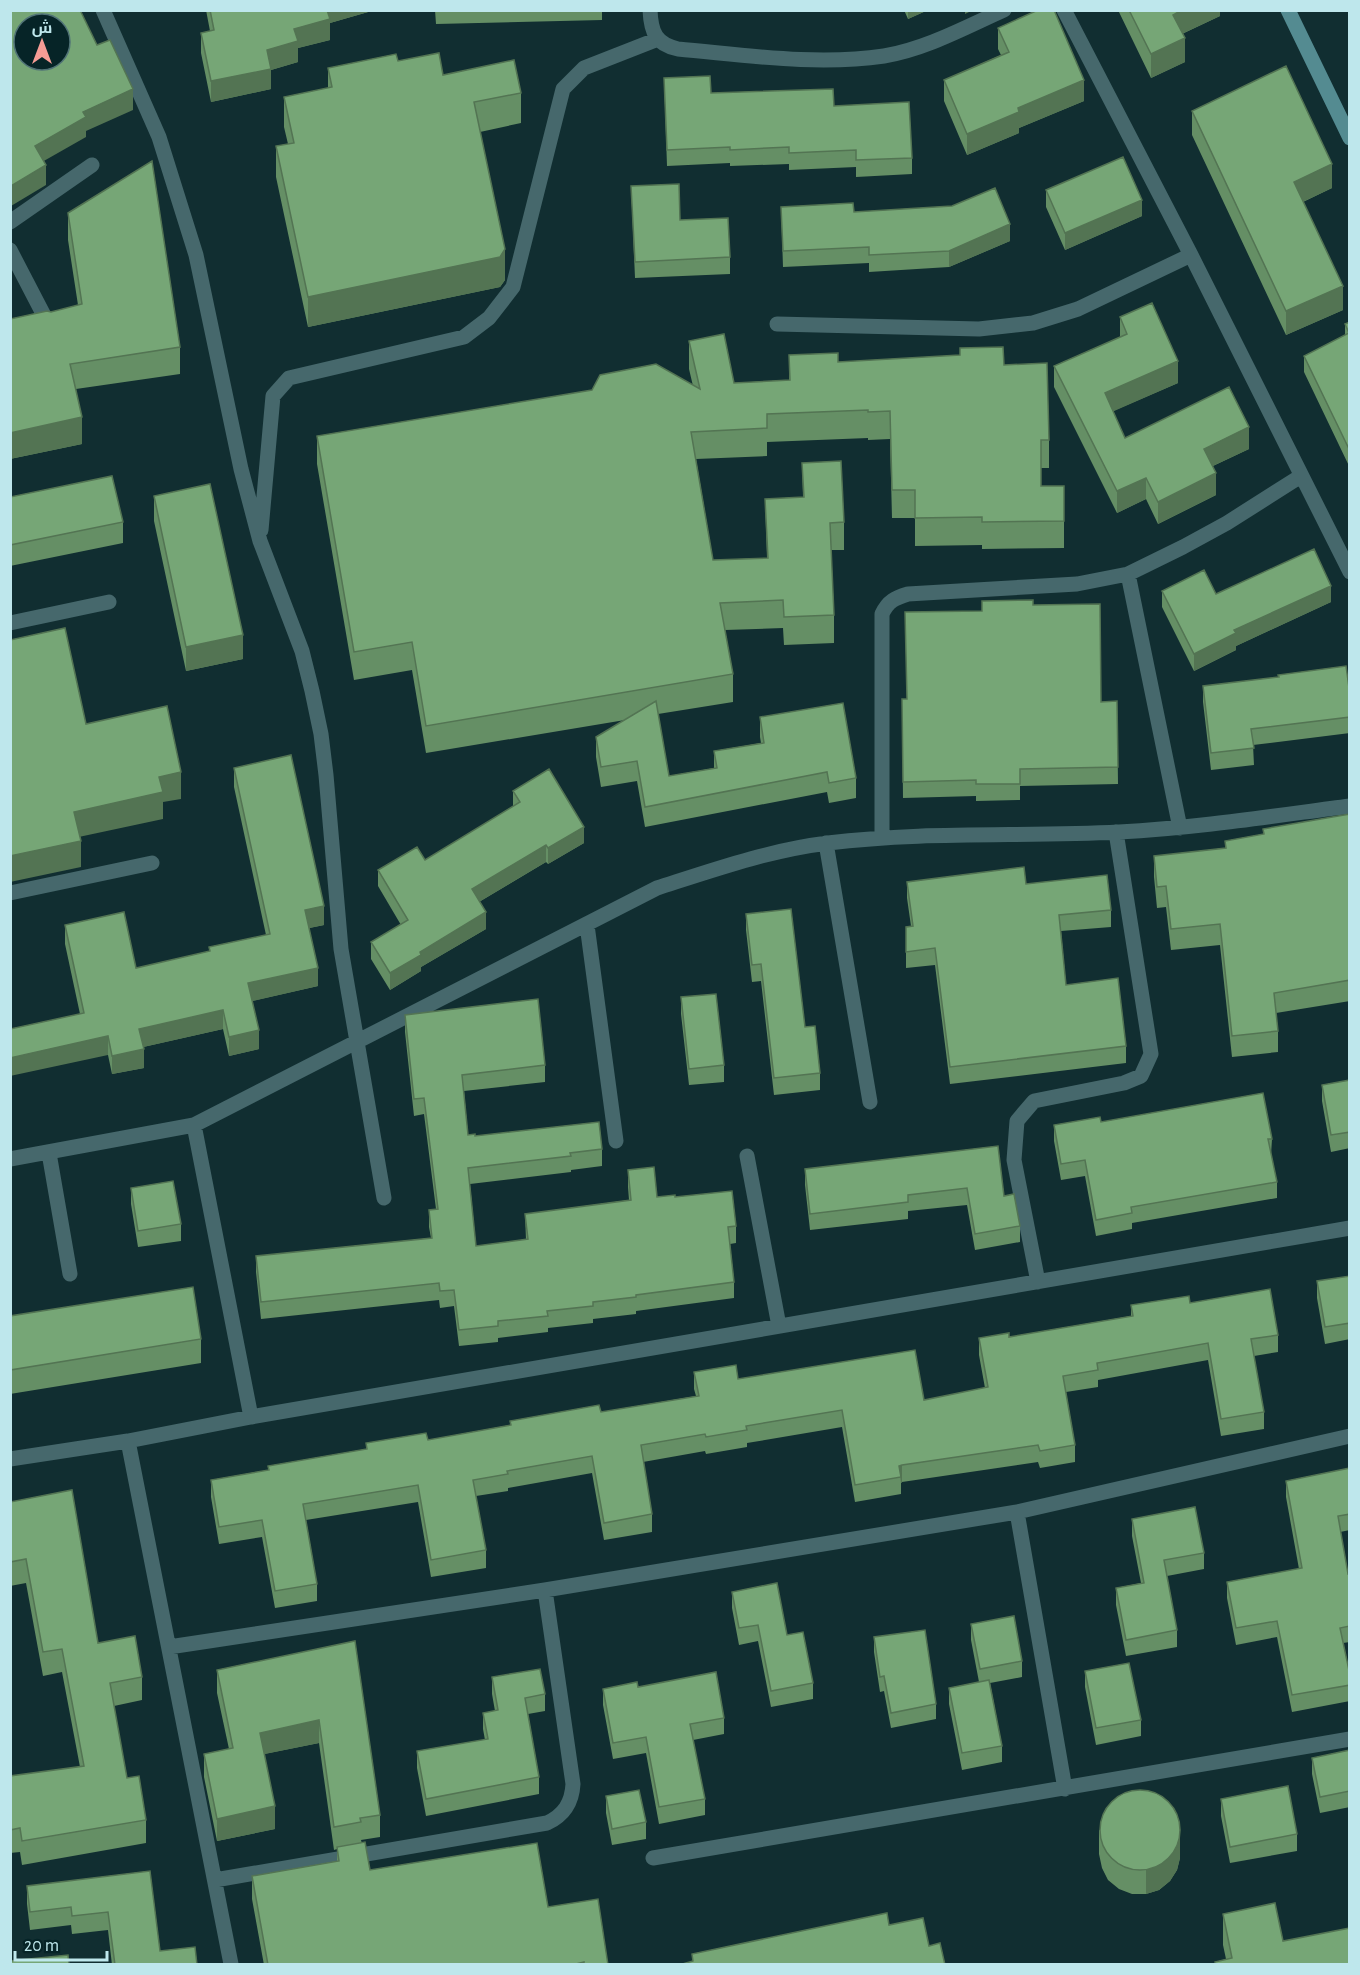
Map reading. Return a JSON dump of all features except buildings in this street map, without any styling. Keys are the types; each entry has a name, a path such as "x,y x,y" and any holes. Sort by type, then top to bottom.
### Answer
{"street":[{"path":"103,10 159,137 196,255 241,469 260,541 302,651 321,734 341,949 384,1198"},
{"path":"650,10 652,29 664,46 678,49 832,60 886,55 927,44 1004,10"},
{"path":"1064,10 1191,255 1350,572"},
{"path":"1288,10 1350,138"},
{"path":"260,541 273,396 289,378 464,337 489,318 513,287 563,89 584,68 658,39"},
{"path":"10,222 92,165"},
{"path":"10,250 51,329"},
{"path":"777,324 979,329 1033,323 1078,309 1191,255"},
{"path":"882,838 882,614 887,604 908,594 1077,584 1128,574 1218,528 1301,476"},
{"path":"1128,574 1180,828"},
{"path":"10,623 109,602"},
{"path":"10,1159 194,1125 657,888 735,862 826,843 882,838 1116,832 1180,828 1350,806"},
{"path":"1038,1282 1014,1160 1017,1121 1034,1101 1124,1083 1141,1077 1151,1054 1116,832"},
{"path":"826,843 870,1102"},
{"path":"10,893 152,863"},
{"path":"587,925 616,1141"},
{"path":"194,1125 251,1417"},
{"path":"49,1153 70,1274"},
{"path":"747,1156 779,1326"},
{"path":"10,1459 128,1441 251,1417 1350,1228"},
{"path":"169,1647 545,1590 1017,1512 1350,1436"},
{"path":"128,1441 231,1965"},
{"path":"1017,1512 1065,1789"},
{"path":"215,1881 535,1825 557,1819 567,1808 572,1797 573,1784 545,1590"},
{"path":"653,1858 1350,1739"}]}
